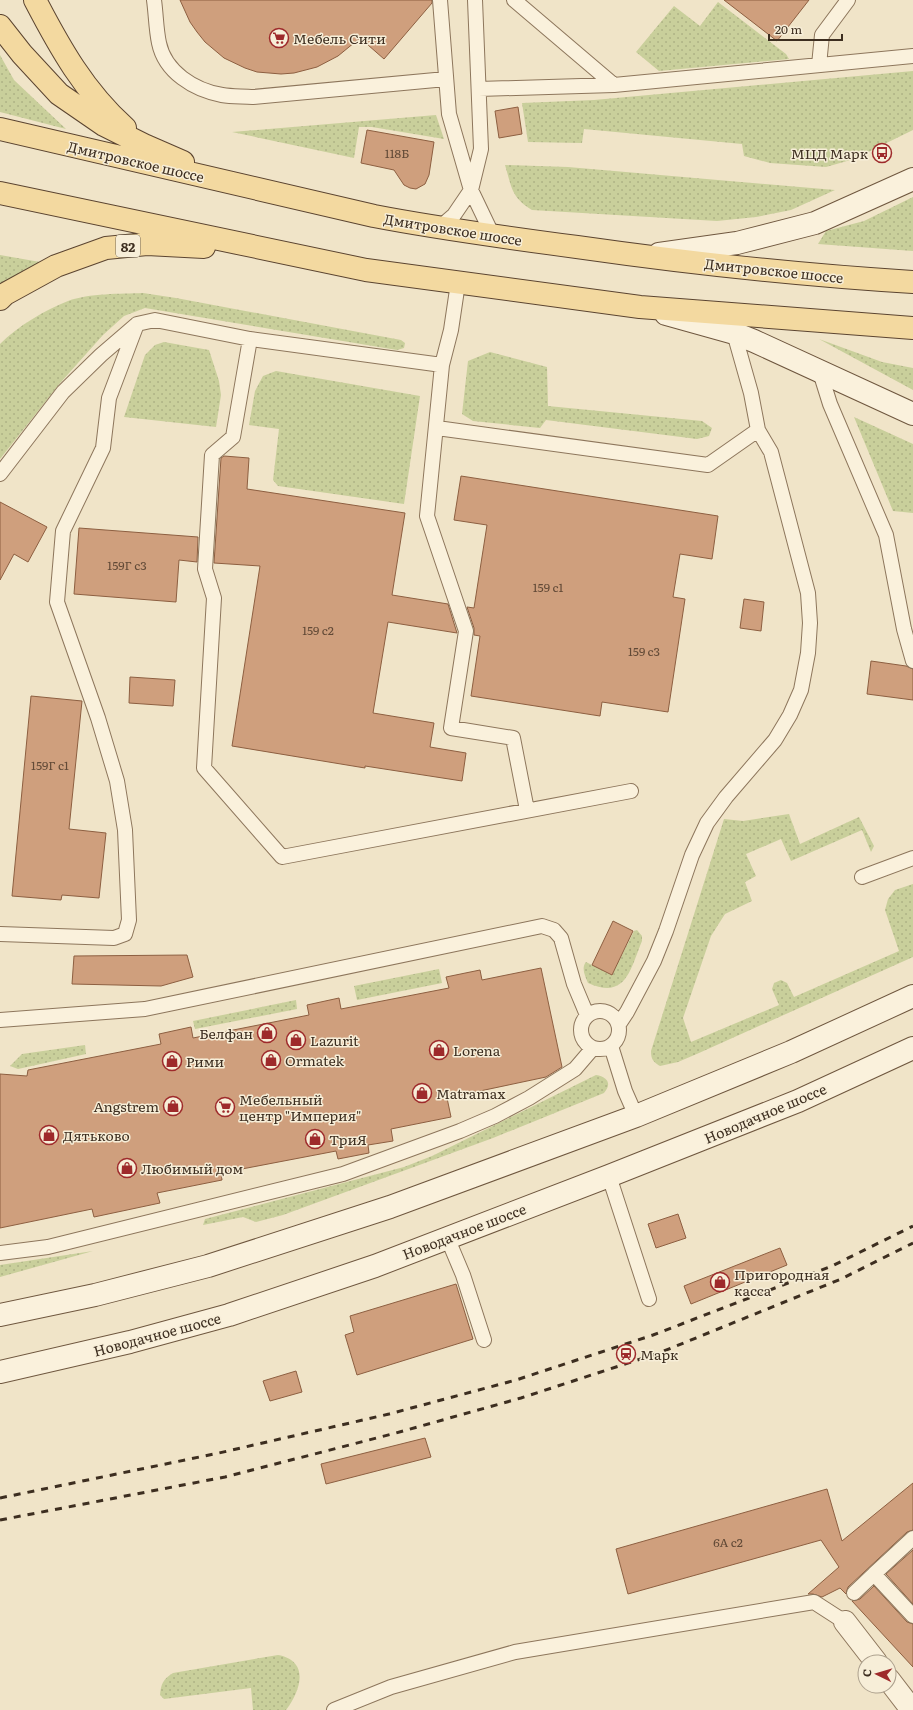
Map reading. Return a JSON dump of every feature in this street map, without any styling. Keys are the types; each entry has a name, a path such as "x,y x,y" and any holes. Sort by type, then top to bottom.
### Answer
{"main road":[{"path":"35,0 59,46 81,80 119,123 144,145"},
{"path":"0,26 22,54 59,94 104,126 228,183"},
{"name":"Дмитровское шоссе","path":"0,129 374,216 439,228 644,256 820,276 913,282"},
{"path":"644,256 738,244 816,222 913,179"},
{"path":"0,193 366,270 640,307 913,328"},
{"name":"82","path":"0,299 5,294 56,266 106,248 147,244 269,250"},
{"path":"640,307 734,333 913,414"},
{"path":"0,1315 95,1295 208,1266 390,1207 636,1116 791,1052 913,996"},
{"name":"Новодачное шоссе","path":"0,1372 130,1342 230,1315 375,1266 798,1102 913,1048"},
{"path":"845,1622 870,1654"},
{"path":"897,1690 912,1710"}],"lane":[{"path":"154,0 160,44 168,65 180,77 197,87 221,95 253,97 446,79"},
{"path":"440,0 449,114 471,190 493,236"},
{"path":"439,228 454,215 471,190 481,149 475,0"},
{"path":"514,0 614,85"},
{"path":"819,65 822,35 848,0"},
{"path":"479,89 614,85 913,56"},
{"path":"458,283 451,330 442,365 428,516 466,631 451,728 513,738 527,810"},
{"path":"0,474 63,392 101,355 137,324 155,320 250,339 442,365"},
{"path":"0,934 114,938 125,934 129,920 125,830 117,780 98,718 57,602 63,531 103,448 109,398 137,324"},
{"path":"619,1024 654,961 666,931 692,854 707,823 726,797 775,740 790,715 801,690 808,653 810,623 808,593 771,452 758,430 751,393 734,333"},
{"path":"250,339 233,437 212,455 205,568 214,598 204,768 282,857 631,791"},
{"path":"820,372 830,404 886,535 909,630 913,662"},
{"path":"437,428 708,464 758,430"},
{"path":"862,877 913,858"},
{"path":"0,1020 145,1009 542,926 554,930 561,938 574,984 587,1015"},
{"path":"599,1010 612,1014 619,1024 619,1036 611,1046 605,1048 593,1048 588,1044 581,1033 581,1026 587,1015 599,1010"},
{"path":"611,1046 625,1091 636,1116"},
{"path":"0,1253 48,1247 343,1174 460,1131 494,1116 529,1098 575,1069 593,1048"},
{"path":"609,1176 649,1299"},
{"path":"447,1238 463,1276 484,1340"},
{"path":"854,1593 913,1538"},
{"path":"874,1574 913,1616"},
{"path":"334,1710 391,1687 514,1652 814,1602 845,1622"}],"green space":[{"path":"718,2 786,54 789,59 659,71 636,52 674,6 700,26"},
{"path":"0,55 14,80 66,129 0,112"},
{"path":"913,71 913,130 854,159 826,167 770,163 744,156 742,144 584,129 582,143 528,142 522,103 594,100"},
{"path":"436,115 444,139 372,127 359,127 354,158 232,132"},
{"path":"505,165 568,167 835,190 791,210 756,217 717,221 532,210 520,201 513,191"},
{"path":"913,197 913,251 818,244 826,231 864,221"},
{"path":"0,255 40,262 0,287"},
{"path":"143,293 401,340 405,343 404,348 397,350 145,308 124,316 103,335 61,382 0,459 0,344 7,337 32,319 50,309 76,298 95,295"},
{"path":"819,339 882,362 913,368 913,390"},
{"path":"164,342 209,350 219,381 221,395 216,427 124,417 145,355 155,345"},
{"path":"490,352 547,367 548,406 702,421 712,428 709,436 697,439 546,420 540,428 473,421 462,414 468,361"},
{"path":"276,371 420,396 404,504 278,486 273,480 279,429 249,425 255,391 263,376"},
{"path":"854,417 913,444 913,513 893,511"},
{"path":"789,814 800,844 859,817 874,846 871,852 862,830 791,861 781,839 746,854 756,876 745,882 752,901 725,914 711,936 683,1018 691,1042 779,1005 772,989 774,983 781,980 787,983 794,997 899,951 885,910 888,899 895,890 913,884 913,957 699,1053 678,1062 660,1066 653,1060 651,1051 724,819 743,821"},
{"path":"637,930 642,936 642,941 630,972 625,979 619,985 611,988 588,983 584,969 586,962 612,975 634,931"},
{"path":"439,969 442,983 357,1000 354,986"},
{"path":"296,1000 297,1009 195,1029 193,1021"},
{"path":"85,1045 86,1054 18,1069 10,1066 22,1054"},
{"path":"596,1075 603,1077 608,1081 608,1087 604,1093 493,1138 283,1215 256,1222 243,1217 203,1225 205,1219 404,1167 432,1156"},
{"path":"93,1251 0,1277 0,1265"},
{"path":"278,1655 288,1658 295,1663 299,1670 300,1677 296,1694 286,1710 253,1710 251,1688 164,1699 160,1695 163,1682 173,1673"}],"building":[{"name":"Мебель Сити","path":"180,0 432,0 432,3 384,59 360,38 338,56 317,67 294,73 281,74 257,72 224,58 205,42 197,32 190,22"},
{"path":"724,0 809,0 777,41"},
{"path":"518,107 522,134 499,138 495,111"},
{"path":"367,130 434,142 429,175 425,184 416,189 410,188 404,185 394,170 361,163"},
{"path":"224,456 249,458 247,489 405,513 392,595 448,604 457,633 388,622 373,713 434,723 430,747 466,753 462,781 365,766 365,768 232,746 260,566 214,563 221,458"},
{"path":"461,476 718,516 712,559 680,554 673,597 685,599 668,712 602,702 600,716 471,696 480,636 474,635 474,628 467,607 474,608 487,525 454,520"},
{"path":"0,502 47,527 28,562 14,554 0,580"},
{"path":"79,528 198,537 197,562 179,560 176,602 74,594"},
{"path":"744,599 764,602 761,631 740,628"},
{"path":"871,661 906,666 913,669 913,700 867,694"},
{"path":"130,677 175,680 173,706 129,703"},
{"path":"31,696 82,701 69,829 106,833 99,898 62,895 61,900 12,896"},
{"path":"613,921 633,931 612,975 592,965"},
{"path":"187,955 193,977 161,986 72,984 74,956"},
{"name":"Мебельный центр \"Империя\"","path":"541,968 562,1067 546,1077 447,1098 451,1117 391,1129 393,1141 368,1145 369,1153 338,1159 336,1151 221,1173 222,1180 157,1193 160,1203 94,1217 92,1209 0,1228 0,1074 27,1076 28,1070 161,1044 159,1034 191,1027 193,1038 309,1015 307,1005 339,998 341,1009 449,988 446,977 480,970 482,980"},
{"path":"678,1214 686,1238 656,1248 648,1224"},
{"path":"780,1248 787,1265 691,1304 684,1286"},
{"path":"456,1284 473,1339 357,1375 345,1335 354,1332 350,1316"},
{"path":"296,1371 302,1392 270,1401 263,1381"},
{"path":"425,1438 431,1457 326,1484 321,1464"},
{"path":"913,1483 913,1530 907,1532 848,1587 846,1594 840,1588 822,1597 808,1594 839,1567 821,1540 628,1594 616,1549 827,1489 842,1541"},
{"path":"913,1550 913,1604 886,1574"},
{"path":"874,1586 907,1622 913,1624 913,1667 852,1601 860,1599"}],"railway":[{"path":"0,1498 219,1453 389,1414 516,1380 653,1335 832,1266 913,1226"},
{"path":"0,1520 225,1477 396,1433 521,1398 659,1353 841,1279 913,1243"}],"place":[{"name":"Мебель Сити","path":"279,38"},
{"name":"МЦД Марк","path":"882,153"},
{"name":"Белфан","path":"267,1033"},
{"name":"Lazurit","path":"296,1040"},
{"name":"Lorena","path":"439,1050"},
{"name":"Ormatek","path":"271,1060"},
{"name":"Рими","path":"172,1061"},
{"name":"Matramax","path":"422,1093"},
{"name":"Angstrem","path":"173,1106"},
{"name":"Мебельный центр \"Империя\"","path":"225,1107"},
{"name":"Дятьково","path":"49,1135"},
{"name":"ТриЯ","path":"315,1139"},
{"name":"Любимый дом","path":"127,1168"},
{"name":"Пригородная касса","path":"720,1282"},
{"name":"Марк","path":"626,1354"}]}
